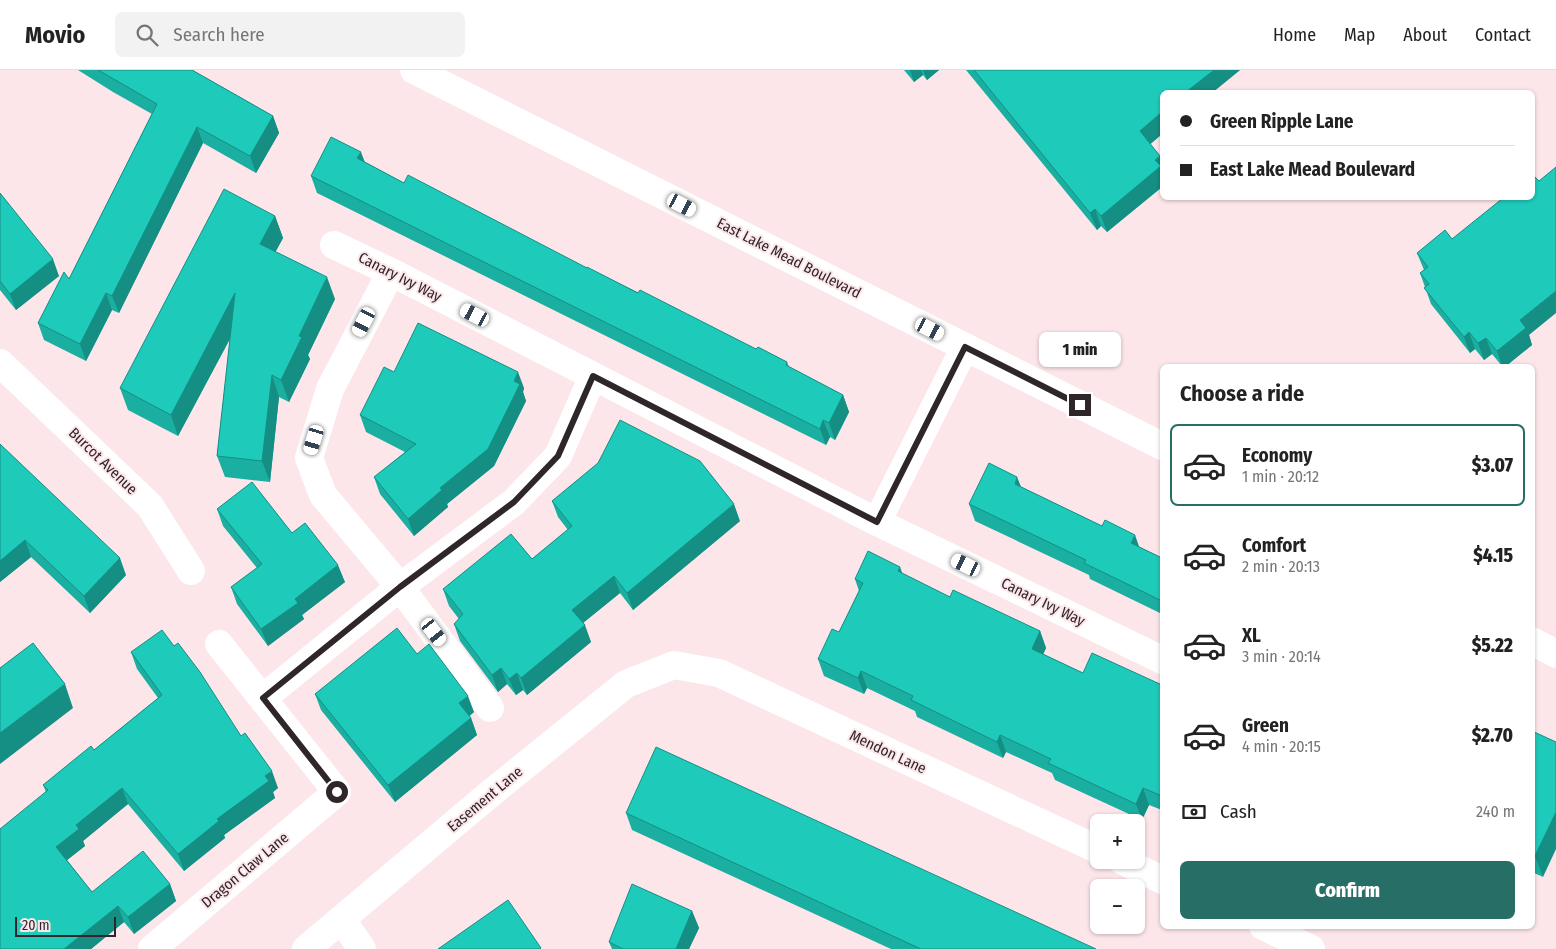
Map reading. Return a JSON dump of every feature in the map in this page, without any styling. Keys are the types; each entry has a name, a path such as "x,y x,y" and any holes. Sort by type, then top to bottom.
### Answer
{"street":[{"name":"East Lake Mead Boulevard","path":"414,70 1160,445"},
{"name":"Canary Ivy Way","path":"334,245 877,522 1160,659"},
{"path":"390,272 330,389 309,458 324,494 400,587 490,708"},
{"path":"877,522 965,347"},
{"name":"Burcot Avenue","path":"0,363 150,506 191,572"},
{"path":"219,644 263,698 400,587 514,502 558,456 593,376"},
{"path":"1535,643 1556,654"},
{"name":"Mendon Lane","path":"674,665 719,673 1090,846"},
{"name":"Easement Lane","path":"306,949 484,799 626,684 674,665"},
{"name":"Dragon Claw Lane","path":"152,949 337,792 263,698"},
{"path":"1139,869 1160,879"},
{"path":"342,920 362,949"},
{"path":"1269,929 1311,949"}],"building":[{"path":"98,70 192,70 273,116 250,156 197,127 112,296 106,293 80,344 38,323 64,272 69,279 157,104"},
{"path":"974,70 1214,70 1189,90 1160,90 1160,114 1140,131 1160,156 1155,160 1160,167 1101,216 1095,209 1090,213"},
{"path":"331,137 361,152 357,158 404,183 408,175 587,268 638,293 640,290 756,349 758,347 787,362 786,365 843,395 829,423 823,420 820,429 311,176"},
{"path":"1556,167 1556,291 1520,320 1526,328 1497,351 1486,338 1478,343 1469,332 1464,337 1424,288 1429,284 1420,273 1428,267 1417,253 1445,230 1452,239 1501,200 1535,200 1535,177 1539,181"},
{"path":"224,189 275,216 260,244 327,277 299,336 302,337 281,380 272,375 262,461 217,456 235,293 171,415 120,388"},
{"path":"0,193 53,259 10,294 0,281"},
{"path":"418,323 518,372 514,381 520,384 488,449 440,488 442,490 408,519 374,477 416,444 360,415 384,367 394,372"},
{"path":"620,420 700,461 734,504 627,593 614,576 572,610 585,625 521,678 517,673 509,679 501,668 492,675 454,624 463,614 443,589 511,534 532,559 572,526 552,501 598,463"},
{"path":"0,444 120,558 84,596 25,540 0,561"},
{"path":"989,463 1017,477 1015,484 1102,526 1105,520 1135,535 1131,543 1160,557 1160,600 1084,563 1086,560 969,504"},
{"path":"252,482 292,533 305,523 338,565 295,599 298,603 261,629 231,587 262,564 217,509"},
{"path":"868,551 900,567 898,571 950,597 953,590 1040,631 1032,649 1083,673 1092,653 1160,684 1160,795 1143,788 1136,804 1048,763 1051,759 1000,735 997,742 911,700 913,696 861,671 858,678 818,659 832,629 839,632 863,583 855,579"},
{"path":"397,628 417,654 429,644 468,696 459,703 471,718 388,785 315,694"},
{"path":"162,630 174,646 178,643 200,672 241,736 245,733 272,771 265,776 269,781 217,819 219,821 178,854 122,788 76,825 79,829 56,847 92,892 143,851 170,884 128,917 118,906 64,949 0,949 0,829 48,790 43,785 91,746 94,750 162,695 131,652"},
{"path":"33,643 65,684 0,733 0,668"},
{"path":"1535,732 1556,742 1556,812 1535,856"},
{"path":"656,747 1096,949 921,949 626,813"},
{"path":"632,884 692,911 676,949 623,949 609,942"},
{"path":"508,900 540,949 438,949"}],"route":[{"path":"337,792 263,698 400,587 514,502 558,456 593,376 877,522 965,347 1080,405"}]}
